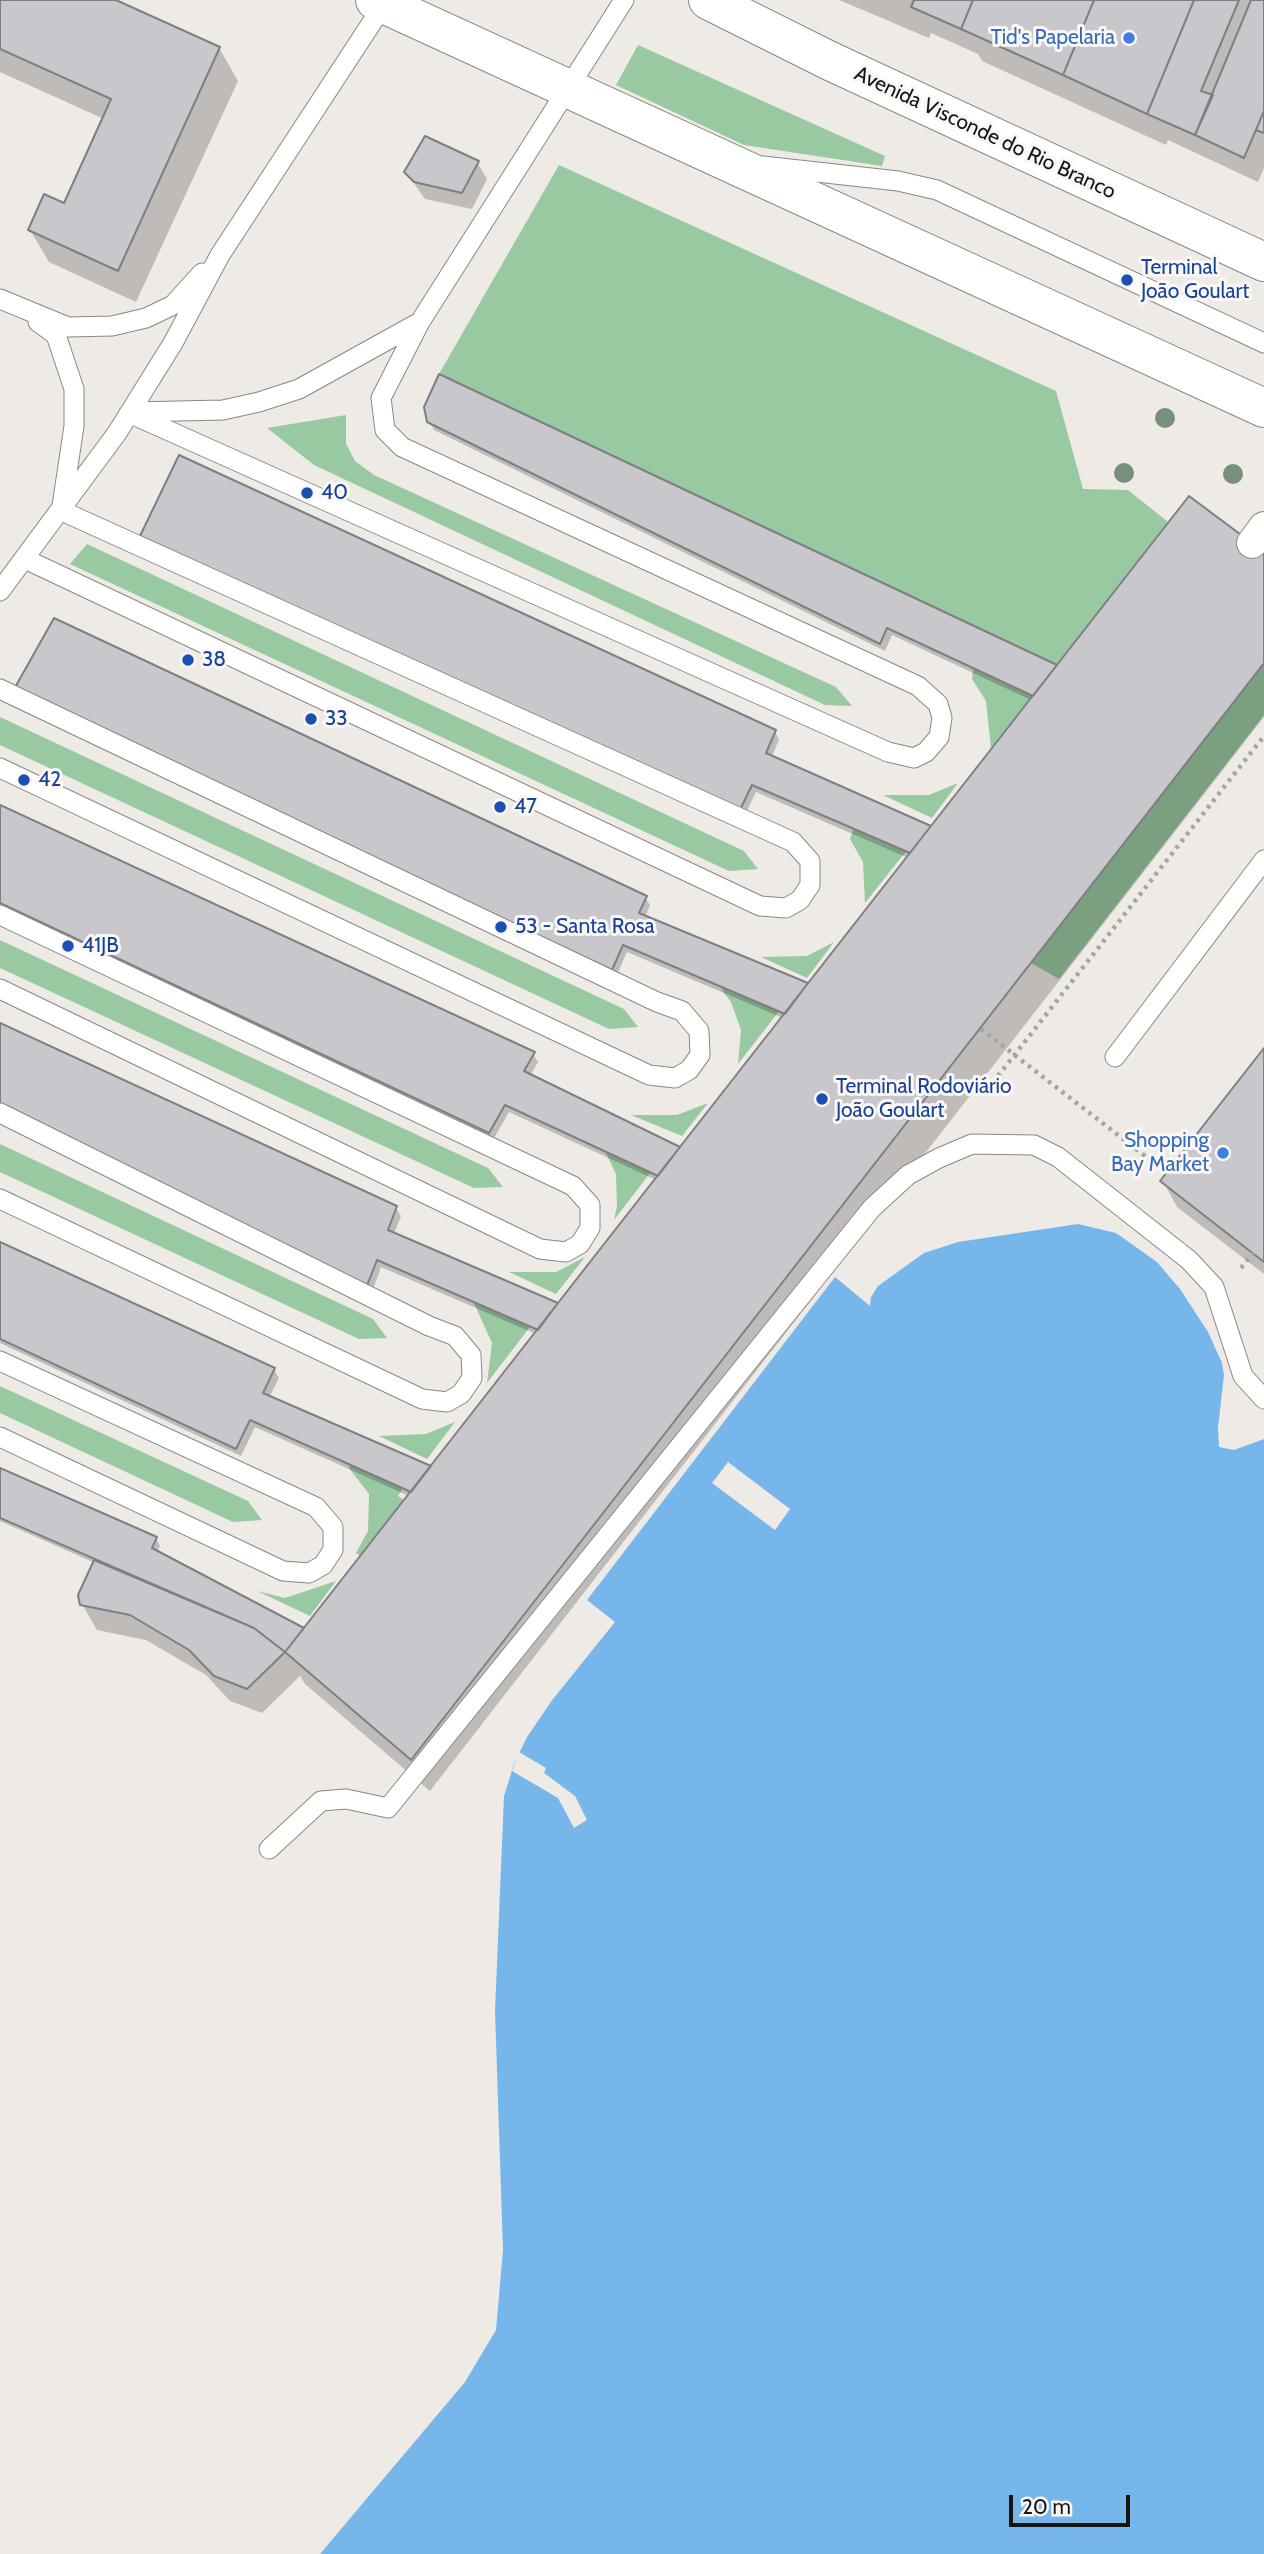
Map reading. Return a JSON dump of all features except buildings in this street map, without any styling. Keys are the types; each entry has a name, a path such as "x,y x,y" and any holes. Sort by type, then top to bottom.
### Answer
{"main road":[{"name":"Avenida Visconde do Rio Branco","path":"708,0 830,61 1264,262"},
{"path":"386,1 717,160 1264,408"}],"lane":[{"path":"129,413 888,752 914,758 926,752 939,737 942,724 939,704 918,686 402,447 385,430 381,398 420,322 566,86 624,0"},
{"path":"0,591 62,511 129,413 173,343 220,255 386,1"},
{"path":"717,160 898,181 937,190 1264,343"},
{"path":"6,302 68,327 112,326 146,318 173,304 220,255"},
{"path":"6,302 57,335 74,389 74,426 62,511"},
{"path":"129,413 222,410 259,402 299,389 420,322"},
{"path":"25,559 760,906 786,908 800,900 810,885 810,861 793,842 62,511"},
{"path":"0,689 657,1002 682,1011 699,1031 700,1055 689,1070 675,1078 649,1075 0,768"},
{"path":"1115,1057 1264,860"},
{"path":"0,915 573,1186 590,1205 590,1228 580,1244 566,1252 540,1249 0,989"},
{"path":"0,1113 429,1326 455,1336 471,1355 472,1378 461,1394 447,1402 422,1399 0,1199"},
{"path":"269,1849 321,1801 346,1799 388,1808 872,1208 908,1175 939,1158 972,1144 1034,1145 1058,1157 1189,1260 1214,1287 1243,1376 1264,1399"},
{"path":"0,1361 316,1507 333,1527 333,1550 323,1565 309,1573 283,1571 0,1437"}],"path":[{"path":"998,1076 1264,736"},
{"path":"981,1029 1167,1173"},
{"path":"1241,1268 1253,1253"}],"green space":[{"path":"638,45 885,156 882,166 744,145 616,85"},
{"path":"559,165 1056,391 1083,489 1128,490 1168,522 1057,665 439,374"},
{"path":"346,415 346,444 355,461 374,475 836,687 852,706 825,705 314,465 267,428"},
{"path":"87,544 744,851 758,869 729,871 70,564"},
{"path":"1264,663 1264,715 1247,737 1059,979 1031,963"},
{"path":"973,668 1033,696 991,749 986,701 972,679"},
{"path":"0,717 624,1009 638,1027 609,1029 0,745"},
{"path":"958,783 932,818 883,795 929,795"},
{"path":"855,825 907,850 865,903 863,862 850,839"},
{"path":"0,940 488,1168 503,1187 474,1188 0,968"},
{"path":"834,942 807,978 761,957 807,956"},
{"path":"726,983 780,1010 738,1064 741,1030 731,1002 722,990"},
{"path":"708,1103 682,1136 631,1115 677,1115"},
{"path":"0,1144 373,1319 387,1338 359,1339 0,1172"},
{"path":"602,1145 657,1164 614,1220 617,1206 616,1174"},
{"path":"585,1257 556,1294 509,1272 556,1272"},
{"path":"478,1297 533,1323 487,1383 492,1343 474,1303"},
{"path":"0,1386 248,1501 262,1520 233,1522 0,1413"},
{"path":"455,1422 427,1459 379,1436 426,1434"},
{"path":"354,1459 406,1483 398,1496 414,1506 373,1565 356,1553 368,1531 369,1494 349,1468"},
{"path":"336,1581 310,1616 257,1591 285,1598"}],"water":[{"path":"1078,1224 1116,1233 1157,1262 1180,1289 1208,1332 1222,1363 1224,1375 1218,1427 1219,1447 1234,1450 1264,1439 1264,2554 320,2554 465,2382 496,2330 503,2250 495,2011 504,1796 514,1764 527,1737 553,1699 615,1622 587,1600 835,1277 870,1306 871,1297 878,1286 924,1253 958,1242"}],"pier":[{"path":"728,1462 790,1509 775,1530 712,1483"},
{"path":"519,1752 546,1768 544,1773 575,1796 587,1820 574,1828 558,1798 512,1771"}],"place":[{"name":"Tid's Papelaria","path":"1129,38"},
{"name":"Terminal João Goulart","path":"1127,280"},
{"name":"40","path":"307,493"},
{"name":"38","path":"188,660"},
{"name":"33","path":"311,719"},
{"name":"42","path":"24,780"},
{"name":"47","path":"500,807"},
{"name":"53 - Santa Rosa","path":"501,927"},
{"name":"41JB","path":"68,946"},
{"name":"Terminal Rodoviário João Goulart","path":"822,1099"},
{"name":"Shopping Bay Market","path":"1223,1153"}]}
